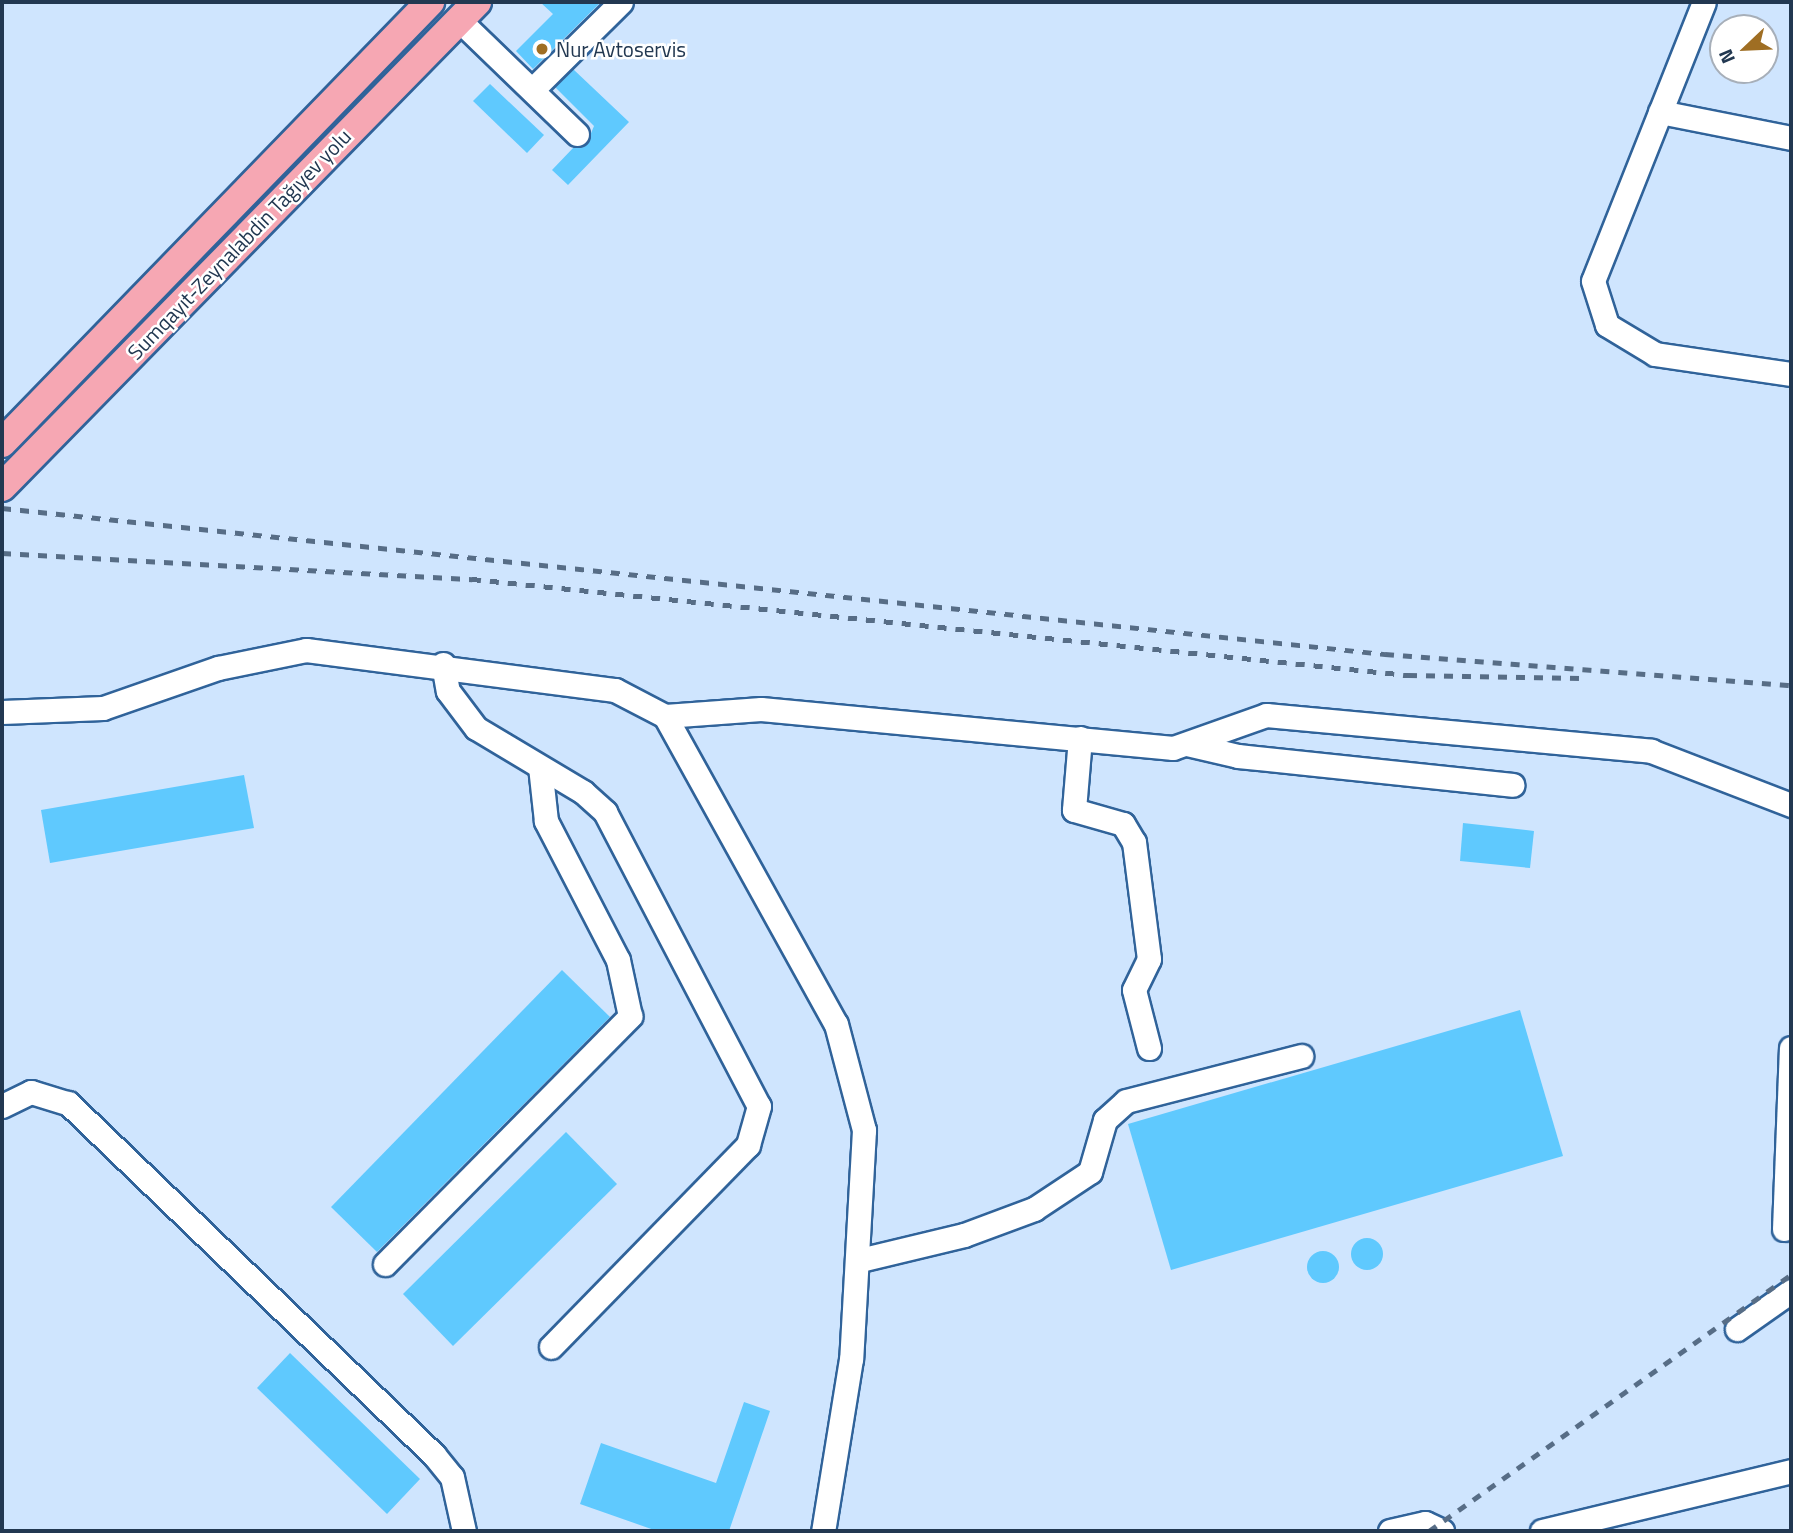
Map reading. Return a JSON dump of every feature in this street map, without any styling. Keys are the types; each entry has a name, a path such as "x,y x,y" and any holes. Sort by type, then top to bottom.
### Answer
{"main road":[{"name":"Sumqayıt-Zeynalabdin Tağıyev yolu","path":"2,443 430,2"},
{"name":"Sumqayıt-Zeynalabdin Tağıyev yolu","path":"2,486 468,11"}],"street":[{"path":"532,90 621,2"},
{"path":"1704,2 1593,281 1607,325 1655,354 1791,374"},
{"path":"468,11 532,90 578,134"},
{"path":"1660,112 1791,138"},
{"path":"2,712 103,708 218,668 306,650 443,664 615,690 665,716 690,751 836,1024 864,1130 860,1260 845,1408 823,1531"},
{"path":"443,664 448,691 476,728 540,766 605,812 759,1106 748,1145 551,1347"},
{"path":"665,716 761,709 1153,747 1187,744 1266,715 1651,751 1791,805"},
{"path":"1080,738 1074,810 1123,824 1134,842 1149,959 1134,990 1149,1048"},
{"path":"1187,744 1238,756 1512,785"},
{"path":"385,1264 630,1016 618,960 546,821 540,766"},
{"path":"1784,1229 1791,1048"},
{"path":"860,1260 964,1235 1034,1209 1090,1172 1105,1120 1126,1101 1301,1056"},
{"path":"2,1106 31,1092 68,1103 434,1455 453,1477 464,1531"},
{"path":"1737,1329 1791,1291"},
{"path":"1542,1531 1791,1471"},
{"path":"1390,1531 1425,1523 1442,1531"}],"building":[{"path":"540,2 601,2 533,69 516,51 553,14"},
{"path":"573,69 629,122 568,185 552,170 574,147 587,143 594,126 555,87"},
{"path":"490,84 544,135 527,153 473,101"},
{"path":"244,775 254,828 50,863 41,810"},
{"path":"1463,823 1534,831 1530,868 1460,861"},
{"path":"562,970 610,1017 377,1252 331,1207"},
{"path":"1520,1010 1563,1156 1171,1270 1128,1124"},
{"path":"566,1132 617,1184 453,1346 403,1294"},
{"path":"1367,1238 1378,1243 1383,1254 1378,1265 1367,1270 1356,1265 1351,1254 1356,1243"},
{"path":"1323,1251 1334,1256 1339,1267 1334,1278 1323,1283 1312,1278 1307,1267 1312,1256"},
{"path":"290,1353 420,1479 387,1514 257,1388"},
{"path":"744,1402 770,1411 729,1531 657,1531 580,1504 601,1443 716,1483"}],"railway":[{"path":"2,508 1385,654 1791,685"},
{"path":"2,553 472,579 1408,675 1581,678"},
{"path":"1429,1531 1791,1275"}],"place":[{"name":"Nur Avtoservis","path":"542,49"}]}
